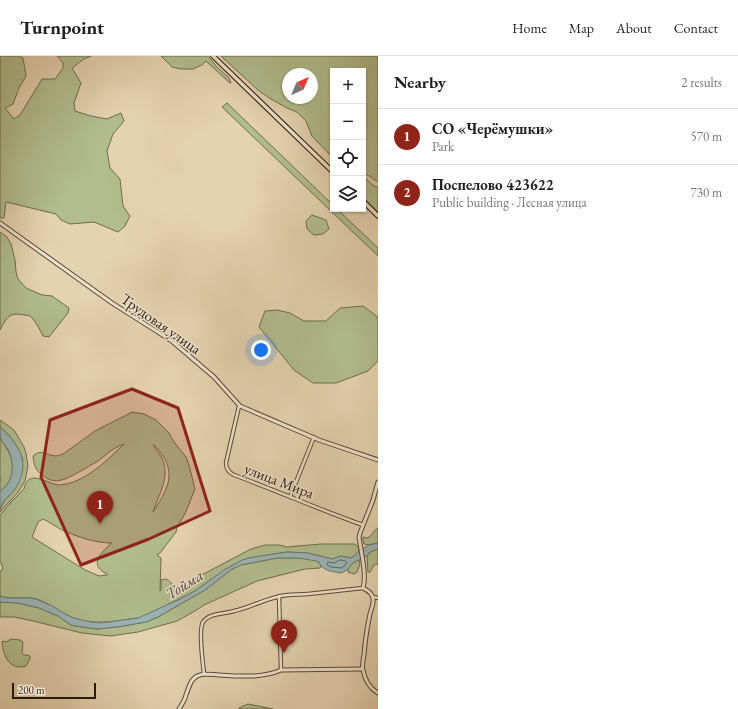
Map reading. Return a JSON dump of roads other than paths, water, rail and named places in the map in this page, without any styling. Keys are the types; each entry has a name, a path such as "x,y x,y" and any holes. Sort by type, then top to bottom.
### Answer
{"main road":[{"path":"213,56 330,169"},
{"path":"366,204 378,216"}],"street":[{"name":"Трудовая улица","path":"1,223 107,300 173,342 214,377 239,406 314,437 378,460"},
{"name":"улица Мира","path":"239,406 226,463 228,469 234,475 363,525"},
{"path":"290,497 314,437"},
{"path":"363,588 364,576 360,535 378,482"},
{"path":"204,674 200,635 204,620 212,616 234,611 279,596 308,594 331,590 363,588 373,597 378,598"},
{"path":"279,596 281,670"},
{"path":"373,597 362,669 368,684 378,693"},
{"path":"179,709 192,680 197,676 204,674 260,676 273,674 281,670 362,669"}],"water":[{"path":"0,427 17,446 23,461 23,469 16,488 0,508 0,491 5,487 11,478 12,461 8,449 1,439"},
{"path":"378,543 378,549 370,552 367,556 353,563 347,570 341,573 325,569 319,562 299,558 277,558 241,565 232,569 205,590 158,617 146,622 117,627 97,629 75,626 58,616 39,608 18,603 0,602 0,596 7,598 36,599 74,618 91,622 101,623 138,618 195,591 224,570 242,560 287,552 308,553 332,559 341,556 351,558 369,545"}],"place":[{"name":"СО «Черёмушки»","path":"100,524"},
{"name":"Поспелово 423622","path":"284,653"}],"water label":[{"name":"Тойма","path":"184,584"}]}
